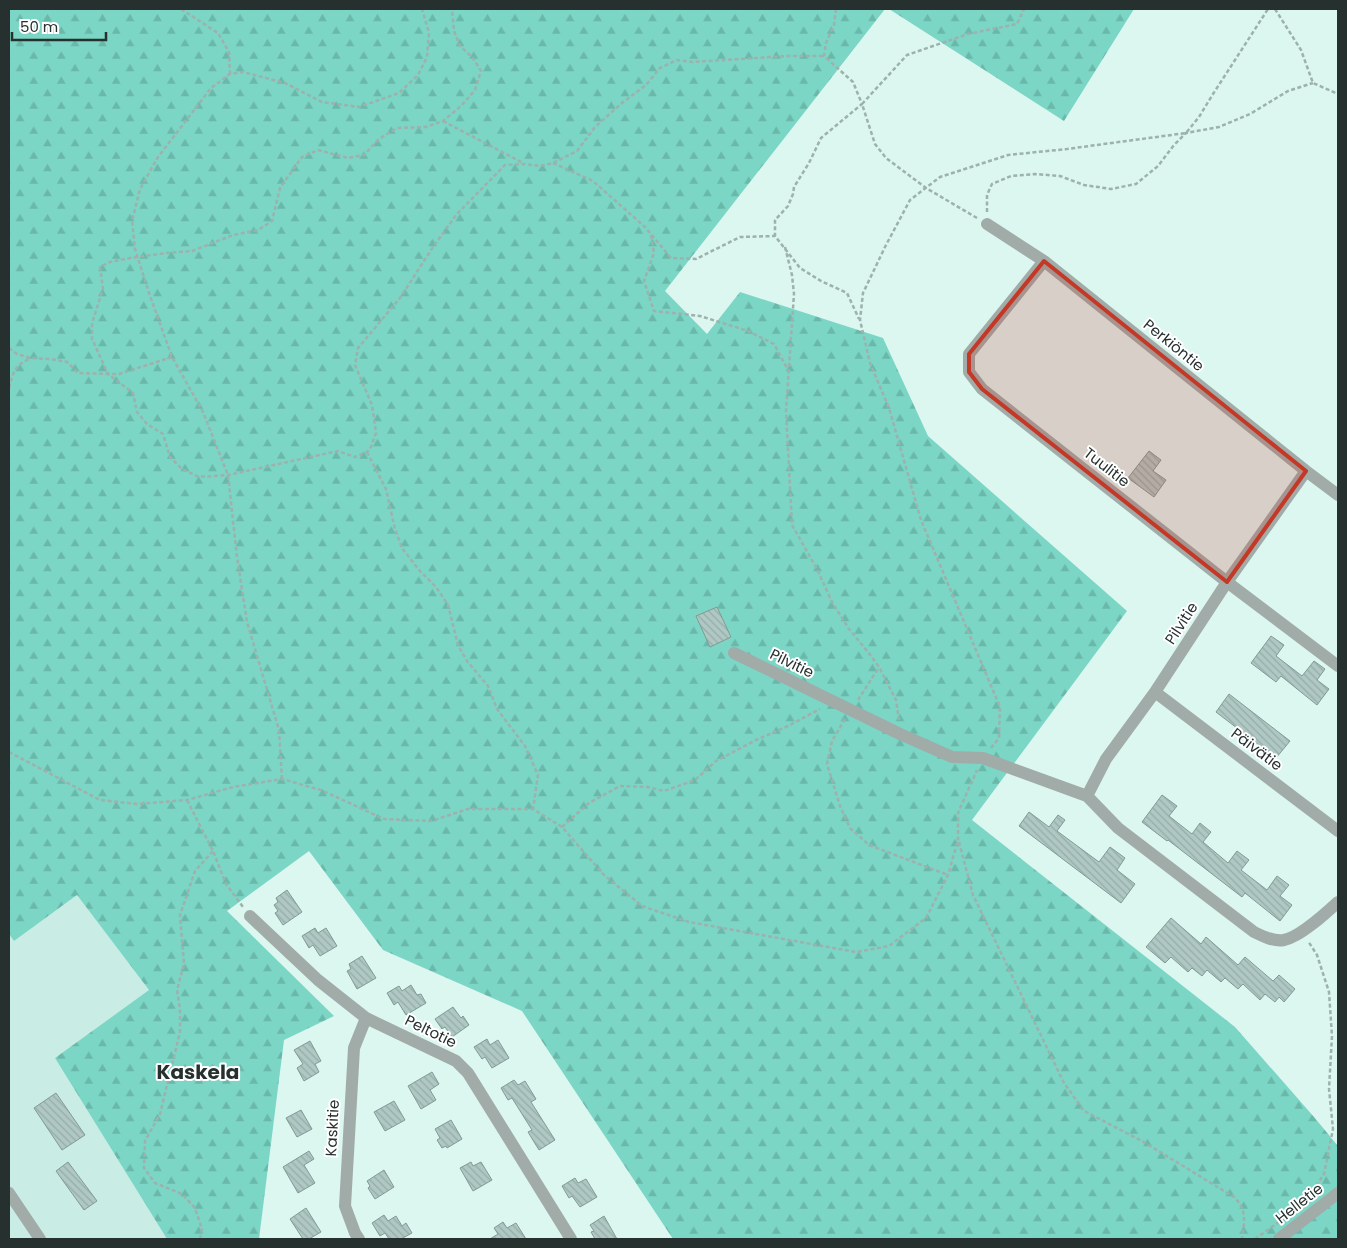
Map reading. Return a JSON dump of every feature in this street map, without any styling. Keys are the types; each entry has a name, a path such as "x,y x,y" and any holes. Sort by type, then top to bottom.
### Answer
{"street":[{"name":"Perkiöntie","path":"987,224 1044,260 1338,495"},
{"name":"Tuulitie","path":"1044,260 969,354 970,372 982,389 1227,582 1338,666"},
{"name":"Pilvitie","path":"1087,796 1106,759 1156,692 1227,582 1306,471"},
{"name":"Pilvitie","path":"734,653 900,734 952,757 983,758 1087,796 1118,828 1254,932 1269,938 1283,940 1302,931 1338,902"},
{"name":"Päivätie","path":"1156,692 1338,831"},
{"name":"Peltotie","path":"250,916 318,980 366,1018 449,1057 468,1073 571,1239"},
{"name":"Kaskitie","path":"359,1239 345,1206 354,1048 366,1018"},
{"path":"9,1193 40,1239"},
{"name":"Helletie","path":"1279,1239 1338,1193"}],"path":[{"path":"181,9 218,33 229,52 230,74"},
{"path":"282,779 279,730 247,622 237,557 228,475 203,412 172,357 135,249 132,221 140,189 158,157 211,88 230,74 243,72 285,83 322,102 359,107 399,93 418,75 427,57 429,32 422,9"},
{"path":"452,9 454,31 460,46 481,71 475,90 461,106 443,121 426,127 397,128 379,139 364,155 348,158 318,150 302,158 280,188 272,221 258,230 233,235 192,251 138,256 110,262 100,267 103,289 92,323 92,339 108,374 133,392 137,412 146,424 163,434 170,457 182,468 199,477 228,475 338,451 355,457 367,452 376,433 372,405 355,365 358,348 400,298 433,247 458,214 505,165 525,164 540,166 553,163 577,151 595,127 646,85 660,68 677,60 692,62 788,56 824,56 853,82 875,144 886,158 926,188 987,224"},
{"path":"824,56 826,43 834,25 836,9"},
{"path":"1024,9 1017,24 968,34 907,55 862,104 821,138 810,163 794,187 788,206 775,220 775,236 800,268 847,293 860,320 870,363 889,408 921,520 1000,707 1000,738 983,758 958,813 958,840 973,895 1064,1083 1084,1111 1142,1141 1234,1197 1242,1205 1245,1217 1242,1239"},
{"path":"987,224 987,195 992,184 1011,176 1035,174 1060,176 1084,185 1111,189 1136,184 1158,166 1199,117 1268,9"},
{"path":"1274,9 1301,50 1313,83"},
{"path":"860,320 863,293 910,200 940,177 1008,155 1068,149 1219,127 1250,114 1288,92 1313,83 1338,94"},
{"path":"443,121 525,164"},
{"path":"553,163 593,181 652,235 670,258 696,259 740,237 775,236"},
{"path":"652,235 654,253 644,281 654,311 700,316 748,331 774,344 789,371"},
{"path":"785,247 792,275 794,294 786,412 792,525 832,602 849,629 879,668 896,700 900,734"},
{"path":"9,348 17,354 30,358 67,362 78,373 120,374 172,357"},
{"path":"9,388 13,374 19,364 30,358"},
{"path":"367,452 386,488 395,529 402,548 418,570 436,587 448,604 458,645 467,661 488,686 497,709 525,746 538,775 533,809"},
{"path":"879,668 832,741 827,764 840,806 850,828 869,845 948,875"},
{"path":"562,827 589,803 620,786 648,787 664,791 695,780 716,761 834,702"},
{"path":"9,752 100,800 137,804 187,800 233,787 282,779 320,790 384,819 431,821 468,809 533,809 562,827 604,875 642,906 690,922 856,952 889,946 926,918 948,875 958,840"},
{"path":"187,800 213,851 226,884 250,916"},
{"path":"200,1239 202,1229 195,1208 182,1194 155,1183 144,1168 145,1141 160,1114 180,1032 180,1009 177,990 184,964 180,916 195,871 213,851"},
{"path":"1298,1207 1305,1202 1324,1174 1333,1129 1329,1089 1332,1036 1328,992 1317,955 1302,931"},
{"path":"1255,1239 1284,1218"}],"highlighted area":[{"path":"1044,261 1306,471 1227,582 982,389 969,372 969,354"}],"shaded area":[{"path":"77,895 149,990 55,1058 167,1239 9,1239 9,934 14,941"}],"green space":[{"path":"9,9 885,9 665,291 707,334 740,292 883,338 928,436 1127,611 972,820 1235,1027 1314,1117 1338,1146 1338,1239 673,1239 522,1011 383,950 309,851 227,911 334,1016 284,1040 259,1239 167,1239 55,1058 149,990 77,895 14,941 9,934"},
{"path":"889,9 1134,9 1064,121"}],"building":[{"path":"1149,451 1161,460 1153,471 1166,480 1154,497 1128,478"},
{"path":"717,607 731,637 710,647 696,616"},
{"path":"1271,636 1284,645 1276,656 1302,676 1314,661 1325,669 1317,680 1329,689 1317,705 1281,676 1276,682 1251,663"},
{"path":"1229,694 1290,741 1276,758 1216,712"},
{"path":"1162,795 1177,806 1169,816 1192,834 1200,823 1211,832 1203,842 1228,863 1237,851 1249,860 1241,870 1267,890 1277,876 1289,885 1280,896 1292,905 1280,921 1245,893 1242,897 1142,822"},
{"path":"1029,812 1049,827 1058,815 1065,820 1057,831 1099,862 1110,847 1125,858 1117,870 1135,884 1121,903 1019,826"},
{"path":"287,890 302,912 283,925 275,913 278,911 274,905 278,902 276,898"},
{"path":"1171,918 1201,944 1206,937 1238,965 1245,957 1273,981 1279,975 1295,989 1284,1002 1279,997 1275,1002 1265,994 1260,1000 1243,984 1238,989 1225,978 1221,982 1207,970 1202,976 1192,968 1188,972 1171,957 1165,963 1146,947"},
{"path":"315,928 318,933 326,928 337,946 320,956 313,945 309,948 302,936"},
{"path":"362,956 376,978 357,989 347,971 351,969 349,964"},
{"path":"411,985 417,995 421,994 426,1003 406,1015 398,1002 394,1005 387,993 399,986 402,991"},
{"path":"453,1007 469,1025 452,1037 445,1027 442,1029 435,1019"},
{"path":"487,1039 490,1045 498,1040 509,1058 492,1068 485,1057 482,1059 474,1047"},
{"path":"310,1041 321,1061 315,1064 319,1072 304,1081 297,1068 303,1064 294,1050"},
{"path":"432,1072 439,1084 430,1090 436,1100 421,1109 408,1086"},
{"path":"514,1080 518,1085 525,1081 536,1099 531,1102 555,1140 539,1150 528,1132 532,1130 512,1098 508,1100 501,1088"},
{"path":"56,1093 85,1135 62,1150 34,1108"},
{"path":"394,1101 405,1120 385,1131 374,1112"},
{"path":"301,1110 312,1129 297,1137 286,1118"},
{"path":"451,1120 462,1139 447,1148 446,1146 442,1148 437,1140 440,1138 435,1129"},
{"path":"309,1151 314,1159 304,1165 315,1183 298,1193 283,1167"},
{"path":"68,1162 97,1201 84,1210 56,1171"},
{"path":"471,1162 473,1166 481,1162 492,1180 473,1191 460,1168"},
{"path":"384,1170 394,1187 375,1199 368,1188 370,1186 367,1181"},
{"path":"575,1178 578,1183 586,1179 597,1197 580,1207 572,1196 569,1198 562,1186"},
{"path":"306,1208 321,1232 309,1239 303,1239 290,1219"},
{"path":"384,1215 388,1221 396,1216 402,1226 406,1223 412,1233 401,1239 389,1239 385,1233 380,1236 372,1223"},
{"path":"604,1216 617,1239 595,1239 591,1232 594,1231 590,1225"},
{"path":"503,1222 507,1228 516,1223 526,1239 490,1239 498,1234 494,1228"}],"district":[{"name":"Kaskela","path":"198,1072"}]}
